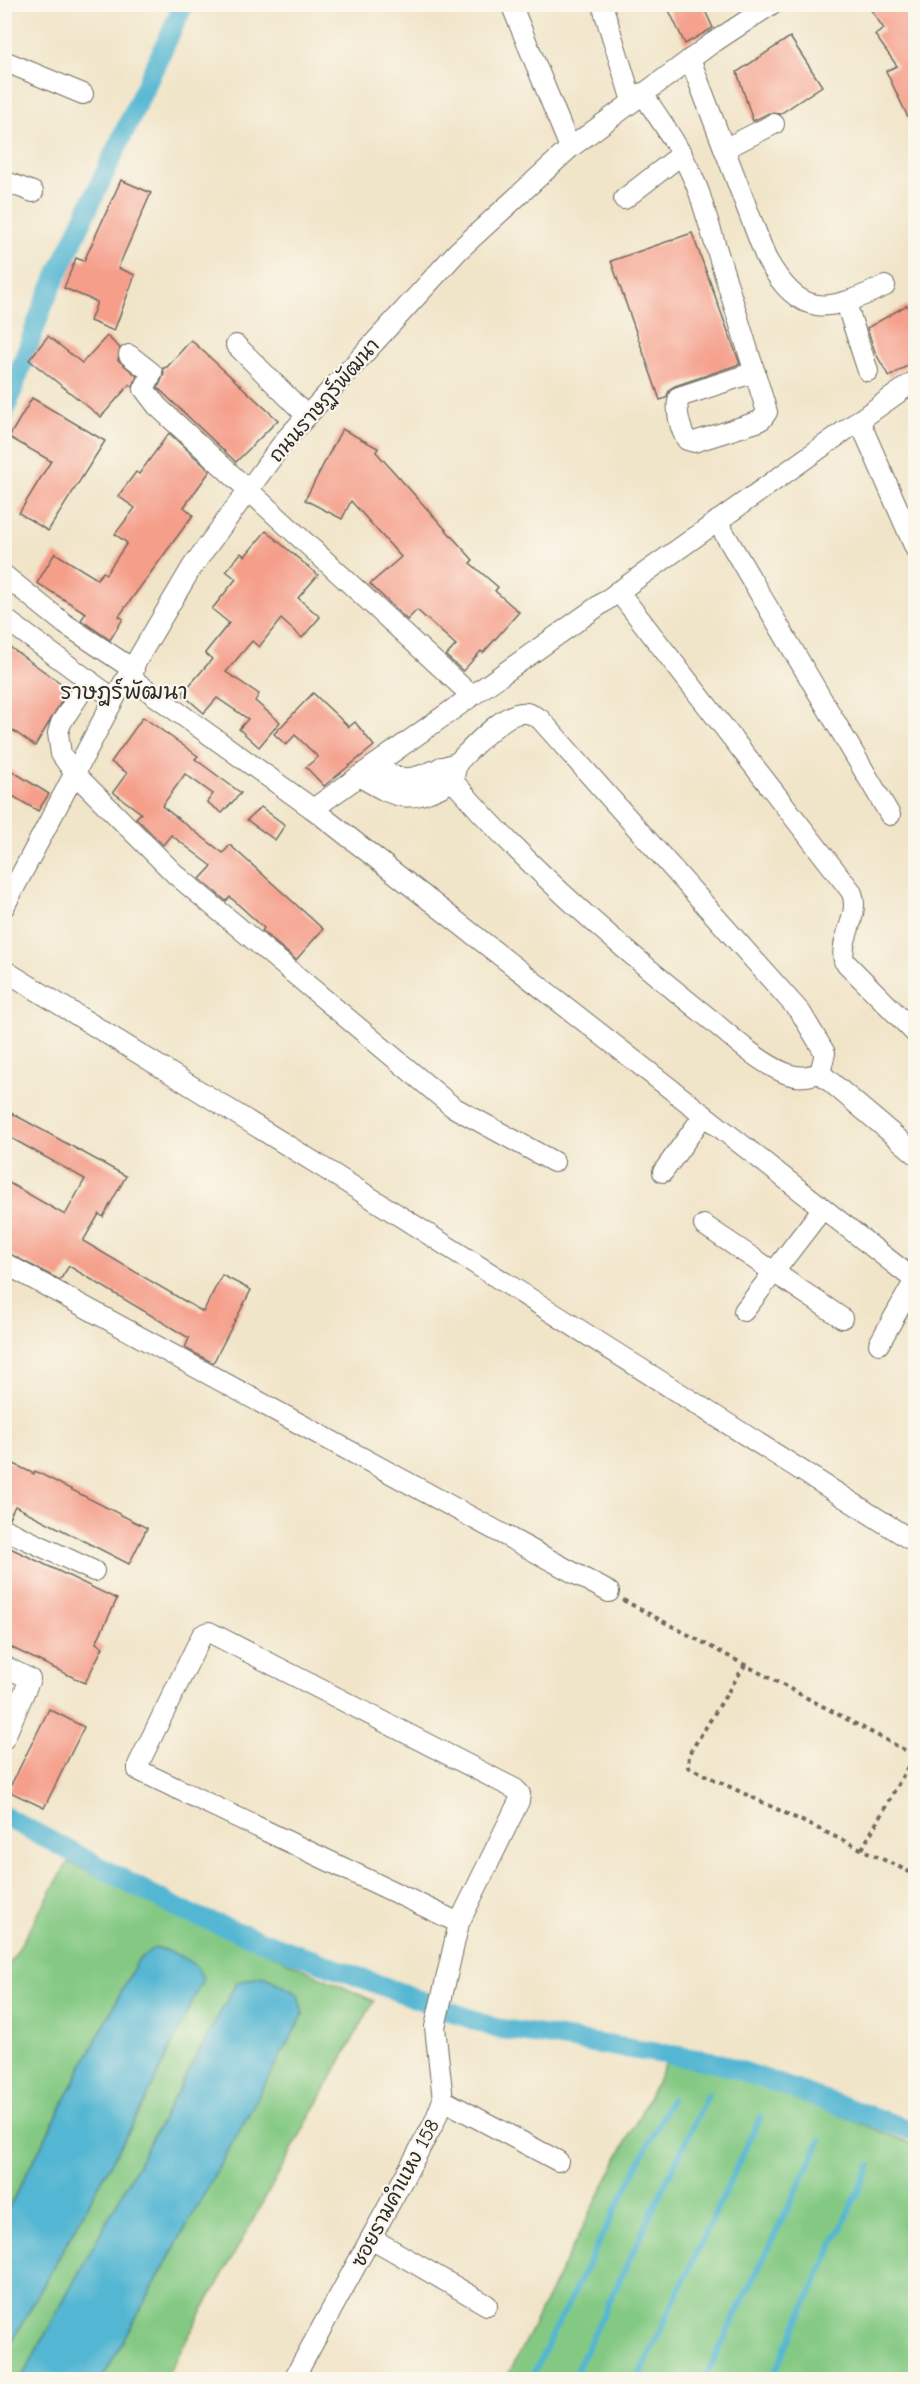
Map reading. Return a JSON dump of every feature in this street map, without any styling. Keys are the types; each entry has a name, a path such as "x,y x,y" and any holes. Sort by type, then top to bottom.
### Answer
{"street":[{"path":"511,4 570,148"},
{"path":"602,4 637,97 682,154 699,192 767,412 762,419 694,442 687,440 683,435 677,403 679,397 754,372"},
{"name":"ถนนราษฏร์พัฒนา","path":"4,907 114,699 131,674 192,567 285,440 458,251 570,148 763,7"},
{"path":"690,59 766,258 784,288 797,299 813,305 846,303 885,286"},
{"path":"4,62 83,94"},
{"path":"724,149 774,124"},
{"path":"624,199 682,154"},
{"path":"4,181 33,192"},
{"path":"846,303 868,371"},
{"path":"236,345 307,416"},
{"path":"129,355 152,373 144,386 146,393 248,491 471,696"},
{"path":"313,808 915,380"},
{"path":"859,420 915,550"},
{"path":"717,521 890,815"},
{"path":"4,575 131,674 313,808 915,1280 879,1344"},
{"path":"618,591 851,891 855,899 843,948 844,961 915,1034"},
{"path":"4,618 114,699"},
{"path":"89,680 61,723 58,733 61,754 75,774 183,881 453,1107 554,1162"},
{"path":"367,770 384,791 401,797 419,797 510,717 526,712 540,719 801,1013 825,1053 820,1073"},
{"path":"450,771 510,845 593,923 697,1008 760,1059 785,1073 804,1078 820,1073"},
{"path":"4,970 327,1170 915,1543"},
{"path":"820,1073 915,1154"},
{"path":"663,1172 704,1115"},
{"path":"744,1311 823,1208"},
{"path":"704,1225 842,1318"},
{"path":"4,1263 609,1592"},
{"path":"4,1528 94,1571"},
{"name":"ซอยรามคำแหง 158","path":"293,2379 434,2123 443,2100 435,2027 459,1923 519,1801 520,1794 515,1789 209,1632 202,1635 138,1765 142,1773 459,1923"},
{"path":"4,1666 30,1679 4,1739"},
{"path":"443,2100 558,2161"},
{"path":"371,2238 487,2305"}],"path":[{"path":"609,1592 915,1755 862,1849"},
{"path":"745,1665 689,1754 688,1767 915,1875"}],"green space":[{"path":"68,1862 374,2001 165,2379 102,2379 303,2015 237,1982 21,2379 5,2379 5,2354 145,2102 138,1960 5,2215 5,1972"},
{"path":"668,2059 755,2081 915,2145 915,2379 506,2379"}],"water":[{"path":"155,1947 190,1961 203,1979 145,2102 5,2354 5,2215 138,1960"},
{"path":"264,1976 298,1994 303,2015 102,2379 21,2379 237,1982"}],"building":[{"path":"666,4 702,4 713,28 685,44"},
{"path":"867,4 915,4 915,132 886,71 897,66 875,35 884,29"},
{"path":"790,37 822,86 780,114 769,113 753,121 737,72"},
{"path":"121,180 151,193 118,268 135,275 114,331 90,321 97,302 64,288 76,258 84,261"},
{"path":"692,233 740,364 675,386 670,389 666,398 660,400 611,261"},
{"path":"907,305 915,320 915,361 889,377 875,352 867,328"},
{"path":"48,336 82,363 107,336 120,348 118,360 137,376 133,387 130,384 101,417 29,360"},
{"path":"191,340 278,420 236,462 158,388 164,374 163,368 167,367"},
{"path":"32,398 105,441 48,531 19,513 51,461 9,437"},
{"path":"342,429 378,448 376,452 473,560 470,563 498,587 495,591 519,612 483,653 481,651 463,671 446,656 456,645 417,610 407,620 370,584 401,557 351,501 342,519 305,500"},
{"path":"169,433 210,471 184,507 193,515 119,616 123,619 110,640 81,620 86,613 37,583 55,553 97,579 103,572 106,574 127,543 115,534 135,508 118,496 136,472 139,474"},
{"path":"266,531 318,575 298,598 320,617 302,638 281,619 259,647 252,641 226,672 259,694 255,701 280,722 259,747 239,729 248,719 217,698 204,713 182,694 212,659 205,653 229,623 212,609 236,579 226,571 241,553 245,556"},
{"path":"4,643 69,689 35,746 4,724"},
{"path":"313,693 349,727 355,722 374,746 324,786 306,767 318,757 295,735 286,745 274,734"},
{"path":"143,717 198,756 195,759 241,793 222,813 207,802 213,794 185,774 162,806 223,853 230,845 323,929 296,960 262,931 264,928 230,897 226,901 200,879 212,866 171,835 163,845 136,818 141,813 113,792 127,773 111,762"},
{"path":"4,766 49,794 38,811 4,791"},
{"path":"261,807 285,825 275,840 247,820"},
{"path":"4,1109 126,1176 103,1217 99,1214 83,1241 203,1312 222,1275 251,1290 213,1363 185,1348 189,1338 69,1266 60,1280 4,1251 4,1180 65,1215 85,1179 4,1134"},
{"path":"4,1459 34,1474 35,1471 147,1528 129,1564 15,1506 9,1518 4,1517"},
{"path":"4,1545 117,1599 96,1643 103,1647 85,1683 4,1644"},
{"path":"49,1709 84,1727 44,1808 8,1791"}],"waterway":[{"path":"4,414 44,303 184,4"},
{"path":"4,1816 185,1912 495,2028 716,2062 916,2132"},
{"path":"572,2380 708,2094"},
{"path":"530,2380 671,2099"},
{"path":"637,2380 760,2117"},
{"path":"704,2380 821,2140"},
{"path":"771,2380 870,2165"}],"district":[{"name":"ราษฎร์พัฒนา","path":"124,691"}]}
